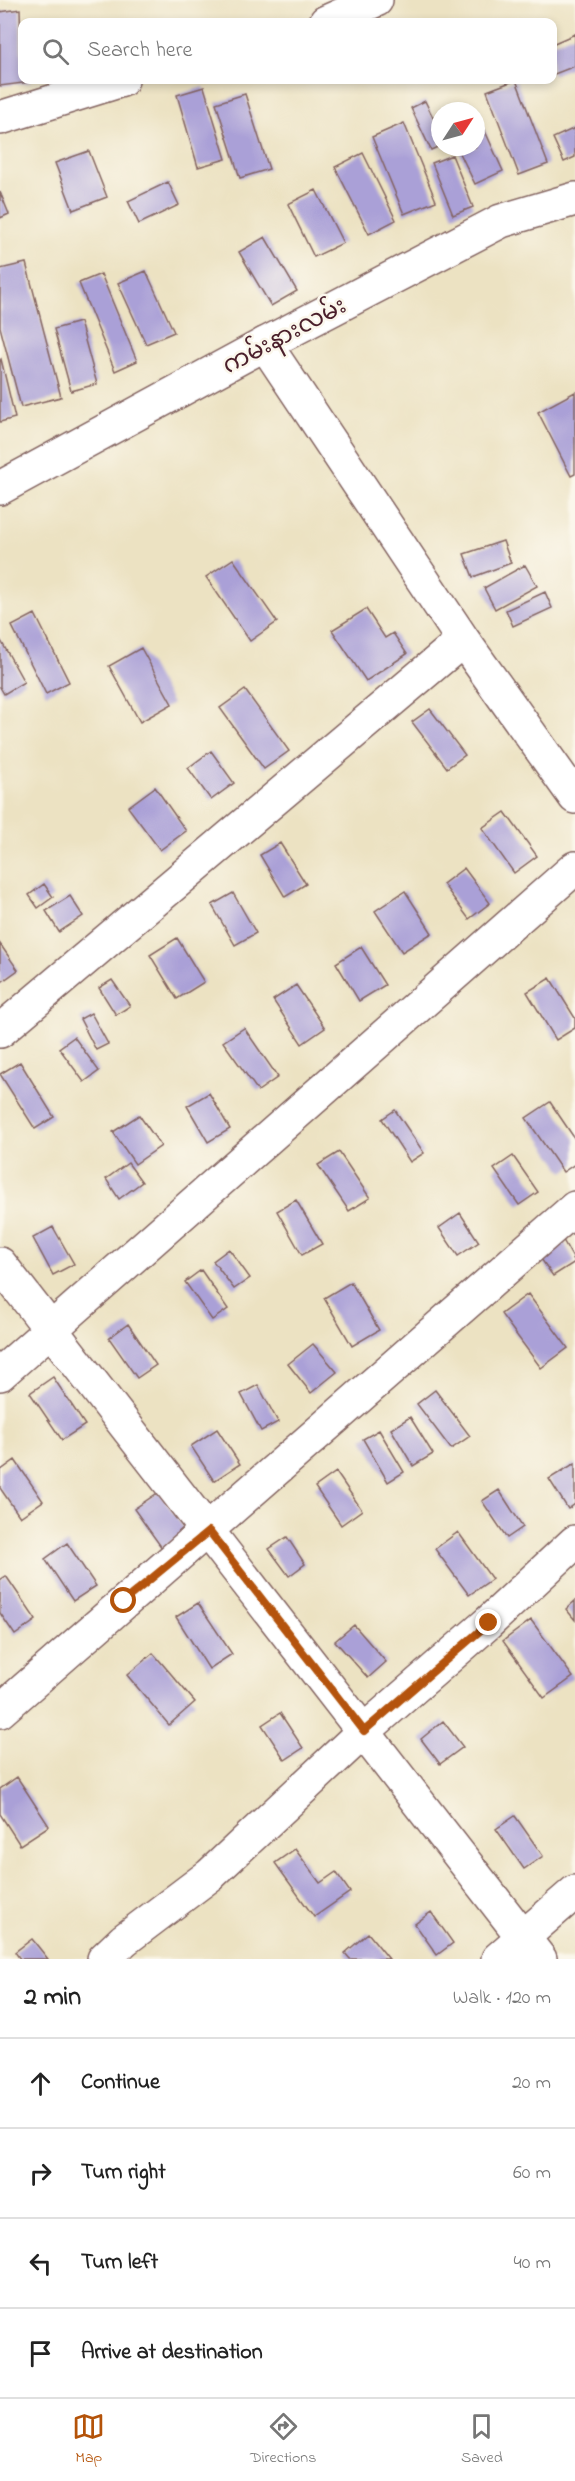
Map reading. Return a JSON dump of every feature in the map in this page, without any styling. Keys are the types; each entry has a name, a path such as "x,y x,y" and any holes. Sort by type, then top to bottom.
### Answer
{"street":[{"path":"335,18 376,0"},
{"path":"0,118 110,84"},
{"name":"ကမ်းနားလမ်း","path":"0,488 265,344 501,221 575,199"},
{"path":"265,344 463,640 575,797"},
{"path":"0,1030 463,640"},
{"path":"0,1374 575,868"},
{"path":"0,1711 124,1601 209,1531 575,1208"},
{"path":"0,1264 531,1948"},
{"path":"104,1959 124,1940 210,1875 364,1731 489,1623 575,1542"},
{"path":"498,1959 531,1948 575,1892"}],"building":[{"path":"20,9 20,18 18,18 18,84 0,86 0,12"},
{"path":"575,34 575,66 557,73 557,42"},
{"path":"505,84 518,84 548,164 519,175 487,91"},
{"path":"204,87 226,159 198,167 177,95"},
{"path":"245,94 269,169 240,178 216,103"},
{"path":"425,101 431,113 431,150 411,108"},
{"path":"404,123 436,201 404,214 372,137"},
{"path":"575,128 575,157 564,162 553,138"},
{"path":"485,131 503,171 475,184 461,156 485,156"},
{"path":"89,151 107,197 73,210 55,163"},
{"path":"363,153 396,220 369,234 335,167"},
{"path":"452,156 473,207 453,215 432,163"},
{"path":"168,182 179,205 139,224 128,201"},
{"path":"316,190 343,243 314,257 288,204"},
{"path":"0,192 9,214 0,218"},
{"path":"265,237 297,291 271,306 239,252"},
{"path":"26,263 61,397 21,407 0,327 0,269"},
{"path":"146,271 174,332 146,344 118,283"},
{"path":"101,274 137,361 115,371 79,283"},
{"path":"80,322 97,384 71,391 54,329"},
{"path":"0,360 15,418 0,422"},
{"path":"575,392 575,474 571,476 538,412"},
{"path":"503,541 511,563 473,577 464,554"},
{"path":"233,559 277,622 250,641 206,577"},
{"path":"525,565 537,586 495,609 484,588"},
{"path":"545,592 552,608 513,626 506,610"},
{"path":"366,609 385,638 393,633 407,654 366,681 332,630"},
{"path":"35,614 69,682 46,694 12,626"},
{"path":"0,639 24,682 4,694 0,687"},
{"path":"141,648 172,704 140,722 109,666"},
{"path":"245,690 289,751 264,769 220,708"},
{"path":"430,709 465,755 447,768 412,722"},
{"path":"211,751 234,783 211,800 188,768"},
{"path":"155,787 186,831 160,850 128,807"},
{"path":"505,812 537,856 514,873 482,828"},
{"path":"280,843 306,884 285,897 260,855"},
{"path":"464,868 490,903 469,919 443,884"},
{"path":"44,884 53,897 38,908 29,895"},
{"path":"405,891 432,933 402,952 375,911"},
{"path":"233,893 256,933 235,945 212,905"},
{"path":"70,896 83,916 59,932 46,911"},
{"path":"177,938 204,982 177,999 150,955"},
{"path":"0,944 18,970 0,983"},
{"path":"361,947 385,985 359,1001 336,963"},
{"path":"550,978 575,1018 575,1028 556,1040 527,992"},
{"path":"112,980 130,1006 116,1015 99,988"},
{"path":"296,985 325,1028 302,1044 273,1000"},
{"path":"91,1013 108,1044 96,1050 80,1019"},
{"path":"244,1028 278,1077 258,1091 223,1042"},
{"path":"74,1037 99,1071 84,1082 59,1048"},
{"path":"20,1062 54,1117 35,1129 0,1074"},
{"path":"209,1093 230,1129 208,1142 187,1106"},
{"path":"550,1102 575,1139 575,1164 563,1172 526,1118"},
{"path":"395,1110 424,1153 410,1162 382,1119"},
{"path":"139,1115 161,1146 135,1164 113,1132"},
{"path":"339,1152 370,1198 349,1211 318,1165"},
{"path":"513,1156 538,1192 519,1205 494,1169"},
{"path":"128,1163 142,1182 119,1199 106,1179"},
{"path":"296,1200 322,1244 302,1255 277,1211"},
{"path":"460,1213 479,1242 458,1256 439,1228"},
{"path":"53,1227 74,1264 53,1275 33,1238"},
{"path":"563,1240 575,1262 553,1276 539,1256"},
{"path":"229,1249 250,1278 234,1289 213,1261"},
{"path":"201,1270 228,1309 212,1320 185,1282"},
{"path":"351,1282 379,1330 352,1346 324,1298"},
{"path":"528,1294 568,1348 541,1368 501,1314"},
{"path":"128,1324 156,1365 137,1378 109,1338"},
{"path":"313,1344 337,1372 311,1393 288,1364"},
{"path":"53,1377 85,1425 62,1440 30,1393"},
{"path":"258,1385 278,1422 261,1431 241,1394"},
{"path":"435,1390 470,1436 451,1449 417,1404"},
{"path":"410,1417 433,1454 413,1466 391,1429"},
{"path":"217,1429 240,1464 214,1481 191,1446"},
{"path":"379,1430 404,1472 388,1482 363,1439"},
{"path":"15,1460 43,1501 20,1517 0,1488 0,1471"},
{"path":"575,1463 575,1504 568,1509 549,1479"},
{"path":"336,1472 362,1510 341,1525 315,1487"},
{"path":"499,1490 523,1527 507,1538 482,1501"},
{"path":"159,1492 186,1531 162,1548 134,1509"},
{"path":"458,1532 492,1579 469,1595 435,1549"},
{"path":"287,1537 305,1564 289,1576 269,1549"},
{"path":"67,1543 96,1586 73,1601 45,1559"},
{"path":"6,1576 36,1620 15,1635 0,1613 0,1580"},
{"path":"575,1601 575,1620 566,1609"},
{"path":"198,1603 232,1654 209,1669 176,1617"},
{"path":"531,1620 573,1677 544,1698 503,1641"},
{"path":"354,1625 386,1662 368,1678 335,1641"},
{"path":"153,1653 195,1702 169,1725 127,1675"},
{"path":"280,1713 303,1748 285,1760 262,1725"},
{"path":"443,1721 463,1747 440,1764 421,1739"},
{"path":"17,1777 49,1826 20,1845 0,1814 0,1789"},
{"path":"515,1816 543,1856 524,1869 496,1829"},
{"path":"295,1849 320,1883 336,1872 350,1892 314,1917 275,1863"},
{"path":"431,1912 453,1943 437,1955 415,1924"},
{"path":"368,1933 389,1959 350,1959 345,1953"},
{"path":"32,1939 48,1959 20,1959 15,1952"}],"route":[{"path":"124,1601 209,1531 364,1731 489,1623"}]}
